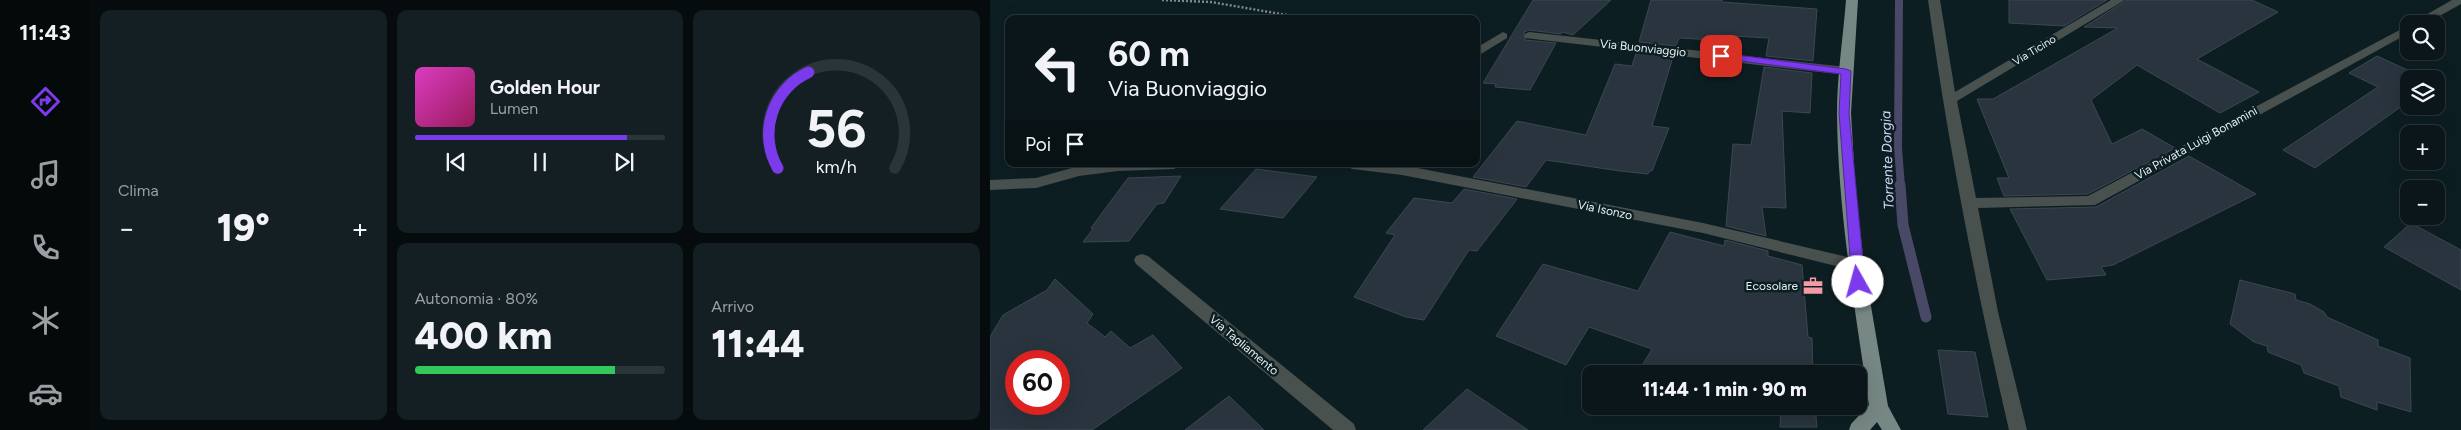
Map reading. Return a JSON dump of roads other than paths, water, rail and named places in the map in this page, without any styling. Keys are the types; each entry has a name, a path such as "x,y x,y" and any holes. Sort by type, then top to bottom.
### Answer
{"main road":[{"path":"1852,0 1844,113 1856,265 1878,408 1892,430"},
{"path":"1858,430 1878,408"}],"street":[{"path":"1934,0 1950,100 1996,345 2018,430"},
{"name":"Via Ticino","path":"1950,100 2118,0"},
{"path":"2432,15 2460,0"},
{"name":"Via Privata Luigi Bonamini","path":"1970,204 2090,201 2400,33"},
{"path":"1480,50 1503,36"},
{"name":"Via Buonviaggio","path":"1529,36 1846,71"},
{"path":"990,185 1036,183 1079,171 1110,167"},
{"name":"Via Isonzo","path":"1377,167 1402,170 1703,228 1856,265"},
{"name":"Via Tagliamento","path":"1142,260 1347,430"}],"waterway":[{"name":"Torrente Dorgia","path":"1899,0 1898,148 1901,187"},
{"name":"Torrente Dorgia","path":"1900,185 1903,225 1926,317"}],"place":[{"name":"Ecosolare","path":"1813,286"}]}
